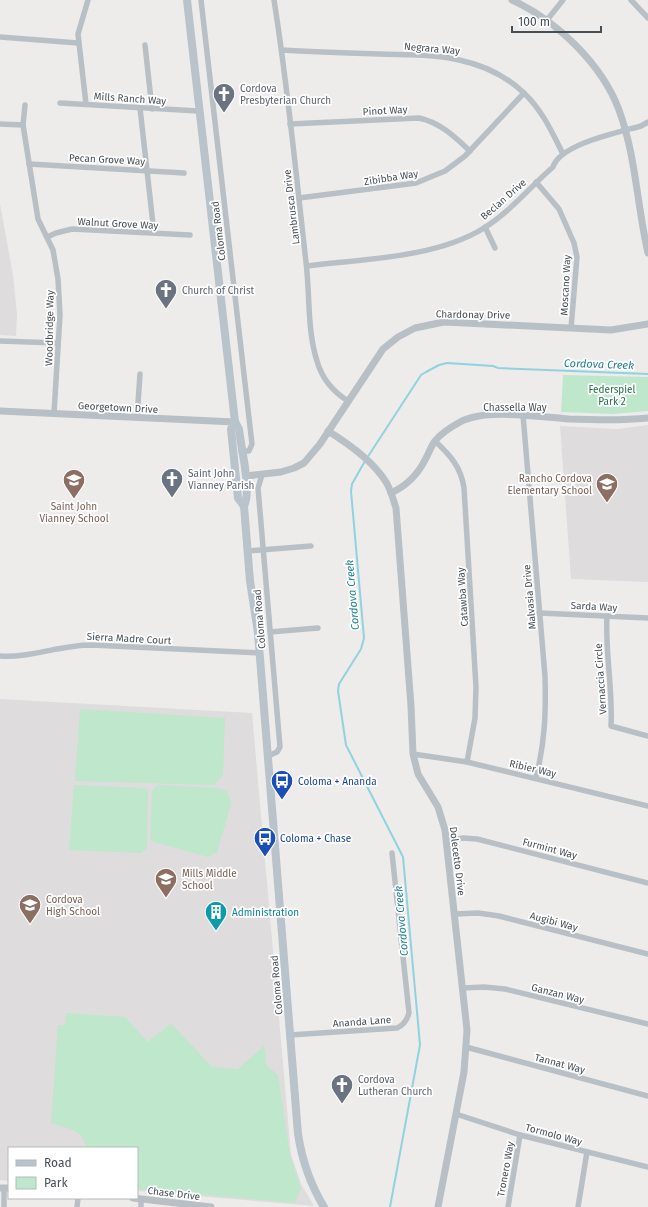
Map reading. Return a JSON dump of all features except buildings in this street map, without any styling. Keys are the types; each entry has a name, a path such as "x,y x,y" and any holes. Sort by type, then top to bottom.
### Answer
{"main road":[{"name":"Coloma Road","path":"186,0 235,422 239,429 241,451 246,476 248,498 244,506"},
{"name":"Coloma Road","path":"235,422 231,429 238,495 244,506 259,653 300,1145 311,1183 324,1207"},
{"path":"238,495 241,482 246,476"}],"street":[{"path":"86,104 78,43 78,29 88,0"},
{"name":"Coloma Road","path":"201,0 252,444 249,450 241,451"},
{"name":"Lambrusca Drive","path":"274,0 282,50 307,266 313,348 325,382 348,400"},
{"path":"512,0 547,20 573,43 601,78 613,96 625,131 648,253"},
{"path":"547,20 563,0"},
{"path":"631,0 648,18"},
{"path":"0,37 78,43"},
{"path":"145,45 152,109"},
{"name":"Negrara Way","path":"282,50 451,57 466,60 493,71 524,93 542,115 563,154"},
{"name":"Zibibba Way","path":"299,198 416,183 444,171 470,151 524,93"},
{"name":"Mills Ranch Way","path":"60,103 198,111"},
{"name":"Woodbridge Way","path":"25,105 23,125 38,219 53,250 58,279 60,315 54,414"},
{"path":"140,108 154,234"},
{"name":"Pinot Way","path":"290,124 419,118 435,123 446,129 470,151"},
{"name":"Beclan Drive","path":"307,266 422,251 458,241 485,227 512,207 553,167 555,161 563,154 591,140 625,131 648,122"},
{"path":"0,124 23,125"},
{"name":"Pecan Grove Way","path":"29,164 184,173"},
{"name":"Moscano Way","path":"536,182 553,202 565,222 577,257 571,328"},
{"path":"485,227 495,248"},
{"name":"Walnut Grove Way","path":"47,237 72,229 190,235"},
{"name":"Chardonay Drive","path":"246,476 262,475 299,466 316,451 348,400 383,349 398,337 425,325 455,322 611,330 648,324"},
{"path":"0,341 58,343"},
{"path":"137,418 140,374"},
{"name":"Georgetown Drive","path":"0,411 235,422"},
{"name":"Chassella Way","path":"391,493 404,486 413,477 425,461 435,441 451,428 469,419 523,415 603,421 648,418"},
{"name":"Malvasia Drive","path":"523,415 545,676 546,717 541,756 536,777"},
{"name":"Dolecetto Drive","path":"328,431 367,461 382,478 391,493 398,518 411,706 412,754 418,774 438,807 447,841 463,988 466,1047 464,1072 438,1207"},
{"name":"Catawba Way","path":"435,441 455,461 460,469 464,488 476,687 475,718 467,762"},
{"name":"Coloma Road","path":"262,475 258,488 280,747 277,752 268,756"},
{"path":"248,551 311,546"},
{"name":"Sarda Way","path":"539,613 648,618"},
{"name":"Vernaccia Circle","path":"607,616 608,666 612,696 611,726 648,736"},
{"path":"270,632 318,628"},
{"name":"Sierra Madre Court","path":"0,656 28,656 65,646 91,645 259,653"},
{"name":"Ribier Way","path":"412,754 467,762 536,777 648,806"},
{"name":"Furmint Way","path":"447,841 462,838 477,839 648,883"},
{"name":"Ananda Lane","path":"290,1035 397,1028 405,1023 409,1013 392,853"},
{"name":"Augibi Way","path":"455,914 478,913 500,916 648,954"},
{"name":"Ganzan Way","path":"463,988 488,987 505,989 648,1024"},
{"name":"Tannat Way","path":"466,1047 648,1096"},
{"name":"Tormolo Way","path":"456,1114 520,1135 648,1167"},
{"name":"Tronero Way","path":"508,1207 520,1135"},
{"path":"578,1207 586,1152"},
{"path":"4,1188 4,1207"},
{"name":"Chase Drive","path":"138,1199 212,1207"},
{"path":"141,1199 141,1207"}],"shaded area":[{"path":"0,204 13,275 17,314 16,336 0,335"},
{"name":"Rancho Cordova Elementary School","path":"648,425 648,582 571,579 560,426 617,429"},
{"name":"Mills Middle School","path":"0,699 252,713 291,1154 301,1184 314,1206 138,1191 138,1147 8,1147 8,1181 0,1180"}],"green space":[{"name":"Federspiel Park 2","path":"563,375 648,377 648,411 612,414 561,412"},
{"path":"80,709 225,718 223,775 214,785 75,781"},
{"path":"74,785 145,788 148,790 147,848 141,853 69,850"},
{"path":"158,785 219,788 228,792 231,804 217,852 208,857 154,842 150,839 152,791"},
{"path":"66,1013 125,1017 148,1042 171,1023 212,1067 238,1069 264,1046 267,1066 278,1075 290,1155 301,1189 295,1203 138,1189 138,1147 86,1147 82,1136 74,1130 51,1123 58,1025 65,1025"}],"waterway":[{"name":"Cordova Creek","path":"367,458 421,375 439,365 447,363 493,366 498,368 648,374"},
{"name":"Cordova Creek","path":"365,461 352,484 351,491 364,638 361,649 339,684 338,691 346,745 403,857 420,1045 390,1207"}],"place":[{"name":"Cordova Presbyterian Church","path":"224,114"},
{"name":"Church of Christ","path":"166,310"},
{"name":"Saint John Vianney Parish","path":"172,498"},
{"name":"Saint John Vianney School","path":"74,500"},
{"name":"Rancho Cordova Elementary School","path":"607,504"},
{"name":"Coloma + Ananda","path":"282,800"},
{"name":"Coloma + Chase","path":"265,858"},
{"name":"Mills Middle School","path":"166,898"},
{"name":"Cordova High School","path":"30,924"},
{"name":"Administration","path":"216,932"},
{"name":"Cordova Lutheran Church","path":"342,1104"}]}
